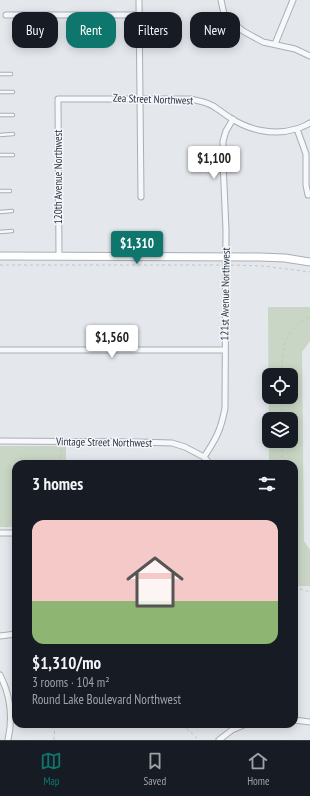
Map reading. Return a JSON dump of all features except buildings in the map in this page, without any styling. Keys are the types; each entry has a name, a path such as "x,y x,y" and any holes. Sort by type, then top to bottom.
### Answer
{"main road":[{"path":"0,256 226,256 274,257 310,262"}],"street":[{"path":"140,0 140,12"},
{"path":"221,0 224,14 243,30 263,42 295,49 310,56"},
{"path":"275,44 293,0"},
{"path":"6,15 124,15"},
{"path":"140,48 141,197"},
{"name":"Zea Street Northwest","path":"58,99 190,99 204,102 246,126 263,131 297,129 310,122"},
{"name":"120th Avenue Northwest","path":"58,99 59,256"},
{"name":"121st Avenue Northwest","path":"204,457 217,437 225,408 226,217 222,175 223,141 226,131 233,119"},
{"path":"297,129 306,154 306,185 308,195"},
{"path":"0,350 225,350"},
{"name":"Vintage Street Northwest","path":"0,441 172,443 185,447 204,457"},
{"path":"0,636 12,634"},
{"path":"0,675 6,689 10,705 8,740"},
{"path":"298,720 310,722"},
{"path":"219,740 235,728"}],"lane":[{"path":"0,74 11,74"},
{"path":"0,92 13,92"},
{"path":"0,115 13,115"},
{"path":"0,135 13,134"},
{"path":"0,155 13,154"},
{"path":"0,191 10,190"},
{"path":"0,212 12,211"},
{"path":"0,232 12,231"}],"path":[{"path":"0,265 226,265 268,266 310,272"},
{"path":"282,368 282,354 286,338 296,325 310,317"},
{"path":"60,460 62,442"},
{"path":"282,448 282,460"},
{"path":"3,532 12,519"},
{"path":"298,588 310,592"},
{"path":"54,740 55,728"},
{"path":"186,728 199,740"}],"green space":[{"path":"268,307 310,307 310,341 302,352 304,541 310,550 310,586 298,586 298,460 269,460 269,448 298,448 298,412 269,412 269,404 298,404 298,368 268,368"},
{"path":"0,446 66,446 66,460 12,460 12,527 0,527"}]}
